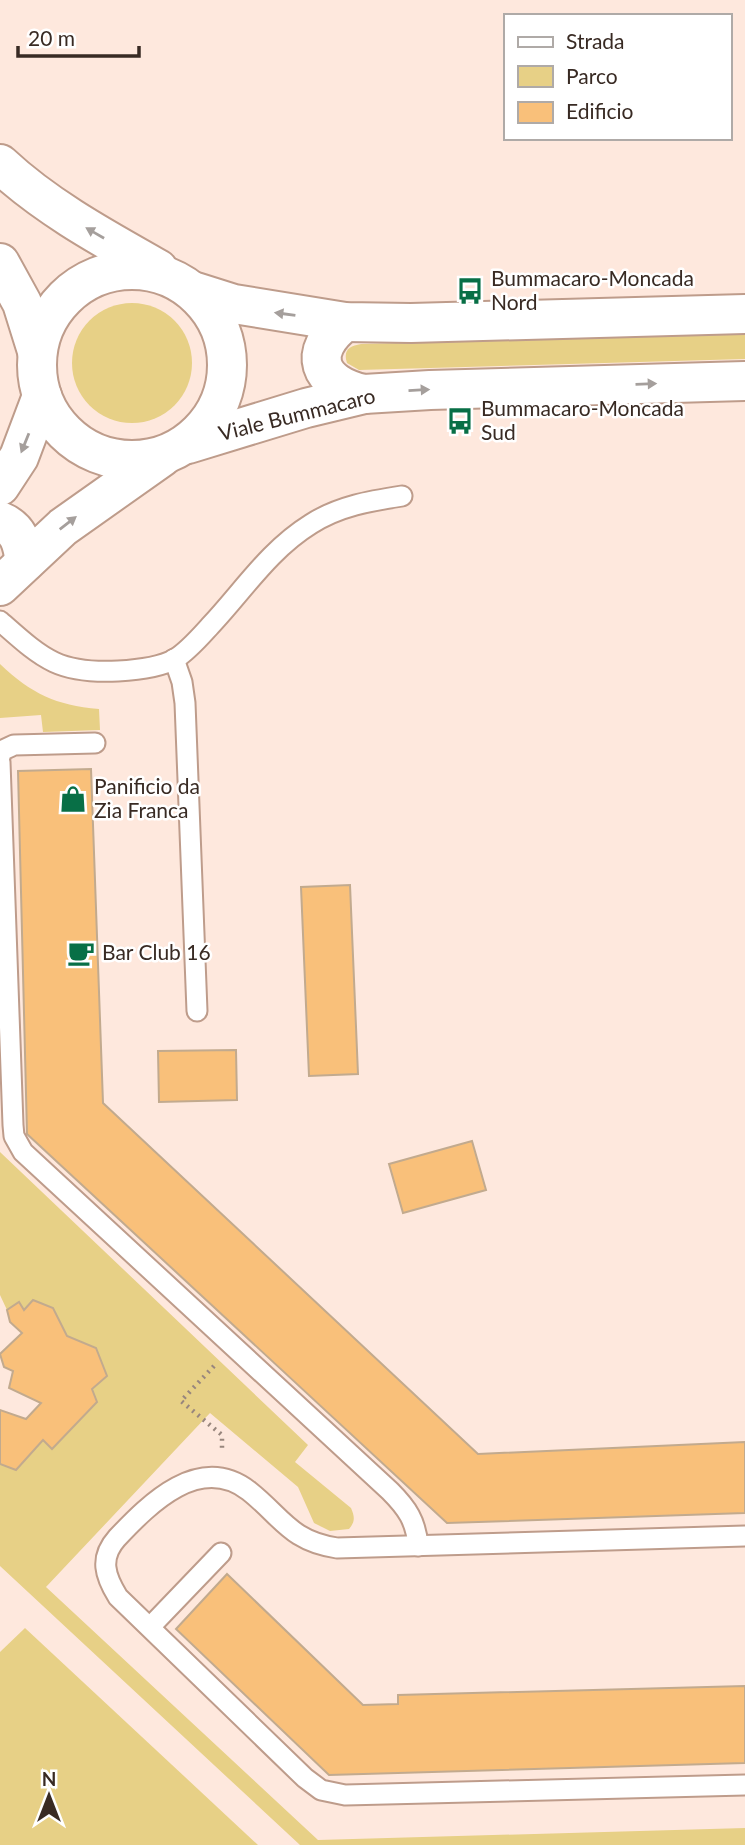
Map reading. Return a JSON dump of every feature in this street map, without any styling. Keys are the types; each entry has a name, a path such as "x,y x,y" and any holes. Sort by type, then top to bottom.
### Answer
{"main road":[{"path":"2,179 23,185 77,223 185,286 212,311 223,334 229,358 227,384 219,407 205,428 175,450 139,460 114,459 91,451 69,437 53,418 42,396 36,374 37,351 44,327 58,304 76,287 99,275 125,269 150,271 185,286 234,304 275,313 345,322 411,323 745,314"},
{"path":"0,263 22,303 37,351"},
{"path":"345,322 331,333 324,344 321,358 333,382 345,390 364,394"},
{"name":"Viale Bummacaro","path":"13,574 63,527 175,450 306,408 364,394 745,381"},
{"path":"0,486 19,457 42,396"},
{"path":"0,522 16,530 22,541 13,574"}],"lane":[{"path":"0,621 50,662 73,670 138,670 174,659 205,632 281,547 310,524 338,510 402,496"},
{"path":"174,659 182,682 185,703 197,1011"},
{"path":"95,743 14,745 1,751 4,995 13,1125 18,1145 404,1505 417,1531 418,1546"},
{"path":"745,1536 337,1548 303,1539 249,1491 222,1477 201,1477 181,1483 164,1493 115,1541 104,1567 109,1583 118,1597 305,1778 321,1790 345,1795 745,1785"},
{"path":"149,1627 221,1553"}],"path":[{"path":"222,1477 222,1435 181,1401 233,1346"}],"green space":[{"path":"132,303 155,308 174,321 187,340 192,363 187,386 174,405 155,418 132,423 109,418 90,405 77,386 72,363 77,340 90,321 109,308"},
{"path":"745,333 745,359 359,370 347,363 346,359 348,349 361,344"},
{"path":"0,664 23,683 45,696 69,704 99,709 100,730 43,732 41,715 0,718"},
{"path":"0,1152 308,1445 295,1462 351,1508 354,1517 349,1529 330,1531 314,1523 298,1487 210,1413 46,1587 318,1840 745,1828 745,1845 300,1845 0,1566 0,1464 16,1470 43,1440 52,1448 97,1402 92,1389 107,1376 96,1348 67,1336 53,1308 33,1300 24,1310 19,1302 7,1310 0,1295"},
{"path":"25,1628 258,1845 0,1845 0,1652"}],"building":[{"path":"91,769 103,1103 478,1454 745,1442 745,1513 447,1523 27,1134 18,771"},
{"path":"350,885 358,1074 309,1076 301,887"},
{"path":"236,1050 237,1100 159,1102 158,1051"},
{"path":"472,1141 486,1190 403,1213 389,1164"},
{"path":"33,1300 53,1308 67,1336 96,1348 107,1376 92,1389 97,1402 52,1449 43,1440 16,1470 0,1464 0,1410 26,1419 41,1403 9,1388 13,1371 4,1367 0,1354 22,1333 10,1322 7,1310 19,1302 24,1310"},
{"path":"227,1574 363,1705 398,1704 398,1695 745,1686 745,1763 329,1775 176,1629"}],"place":[{"name":"Bummacaro-Moncada Nord","path":"470,291"},
{"name":"Bummacaro-Moncada Sud","path":"460,421"},
{"name":"Panificio da Zia Franca","path":"73,799"},
{"name":"Bar Club 16","path":"81,953"}]}
